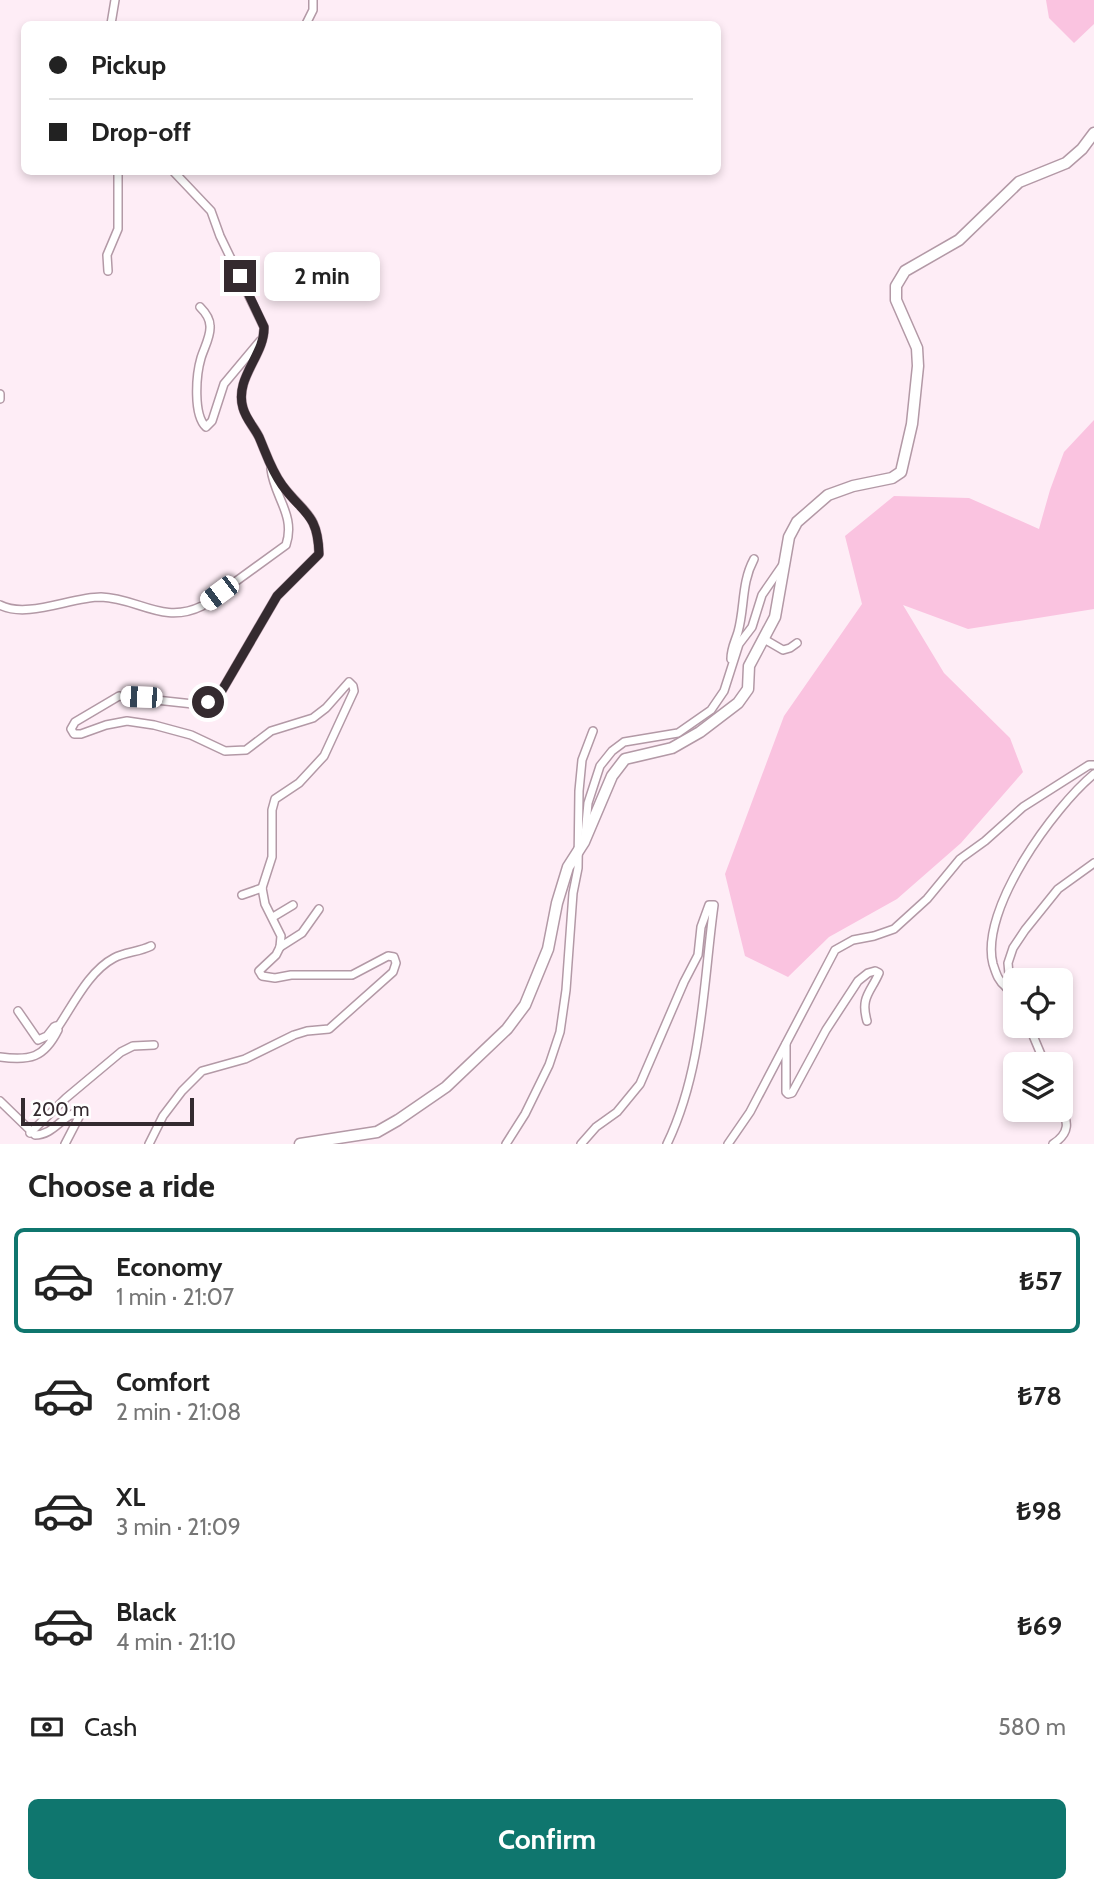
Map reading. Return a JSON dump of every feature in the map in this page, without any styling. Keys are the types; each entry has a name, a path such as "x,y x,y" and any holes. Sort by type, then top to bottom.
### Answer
{"street":[{"path":"112,21 115,0"},
{"path":"308,21 312,15 313,0"},
{"path":"300,1144 377,1132 398,1121 446,1087 507,1029 525,1005 548,949 557,903 568,867 581,847 612,776 625,759 672,748 700,732 738,704 748,689 749,666 775,617 789,537 797,522 828,495 853,486 892,478 901,472 905,465 905,448 912,424 918,348 896,300 896,286 905,271 959,240 1019,182 1066,163 1082,149 1094,132"},
{"path":"108,271 107,255 118,229 118,175"},
{"path":"149,1144 163,1116 202,1071 246,1059 294,1035 329,1029 393,972 396,963 394,957 388,956 352,975 291,975 275,978 262,976 259,971 276,955 280,947 281,936 265,904 262,888 272,857 272,810 275,799 299,783 324,756 354,691 354,686 349,682 326,708 313,718 271,732 246,750 225,751 191,735 127,721 106,724 81,734 74,734 71,729 75,722 119,696 193,704 208,702 221,692 277,596 319,554 317,531 308,512 283,487 245,414 241,395 264,335 264,327 220,236 211,211 177,175"},
{"path":"200,307 209,320 210,328 200,360 197,385 198,409 206,427 212,421 224,384 264,335"},
{"path":"0,605 13,610 29,609 103,597 170,613 186,612 202,606 286,545 289,521 272,483 271,468"},
{"path":"731,666 731,649 738,631 746,574 754,559"},
{"path":"506,1144 525,1114 549,1065 560,1032 581,847 588,803 600,766 612,751 624,742 678,733 711,710 724,691 739,644 752,627 762,596 784,562"},
{"path":"764,639 783,650 797,643"},
{"path":"581,847 579,791 582,760 593,731"},
{"path":"728,1144 750,1112 835,950 853,940 894,929 927,899 960,859 1023,807 1089,765 1094,765"},
{"path":"1003,984 996,974 990,946 1005,896 1045,827 1067,800 1094,774"},
{"path":"1008,968 1013,948 1058,889 1094,863"},
{"path":"242,895 262,888"},
{"path":"272,917 293,905"},
{"path":"581,1144 596,1127 617,1112 640,1084 698,955 701,927 706,912 709,905 714,905 706,988 691,1082 667,1144"},
{"path":"280,947 302,933 319,909"},
{"path":"0,1057 30,1058 43,1052 52,1042 58,1027 91,978 111,960 150,946"},
{"path":"786,1040 786,1092 789,1094 858,981 875,971 878,977 870,986 866,1002 867,1021"},
{"path":"18,1011 38,1040 47,1036 54,1027 58,1027"},
{"path":"30,1133 121,1052 133,1046 154,1045"},
{"path":"0,1101 30,1133 43,1135 77,1112 79,1117 65,1144"},
{"path":"1053,1144 1066,1132 1068,1122"}],"shaded area":[{"path":"1046,0 1094,0 1094,24 1074,43 1049,18"},
{"path":"1094,420 1094,609 968,629 903,605 944,673 1010,738 1023,772 961,843 897,899 829,937 788,977 745,956 725,874 784,716 862,604 845,536 894,496 969,498 1039,529 1064,452"}],"route":[{"path":"208,702 221,692 277,596 319,554 317,531 308,512 283,487 271,468 243,407 241,395 244,382 261,346 264,327 240,276"}]}
